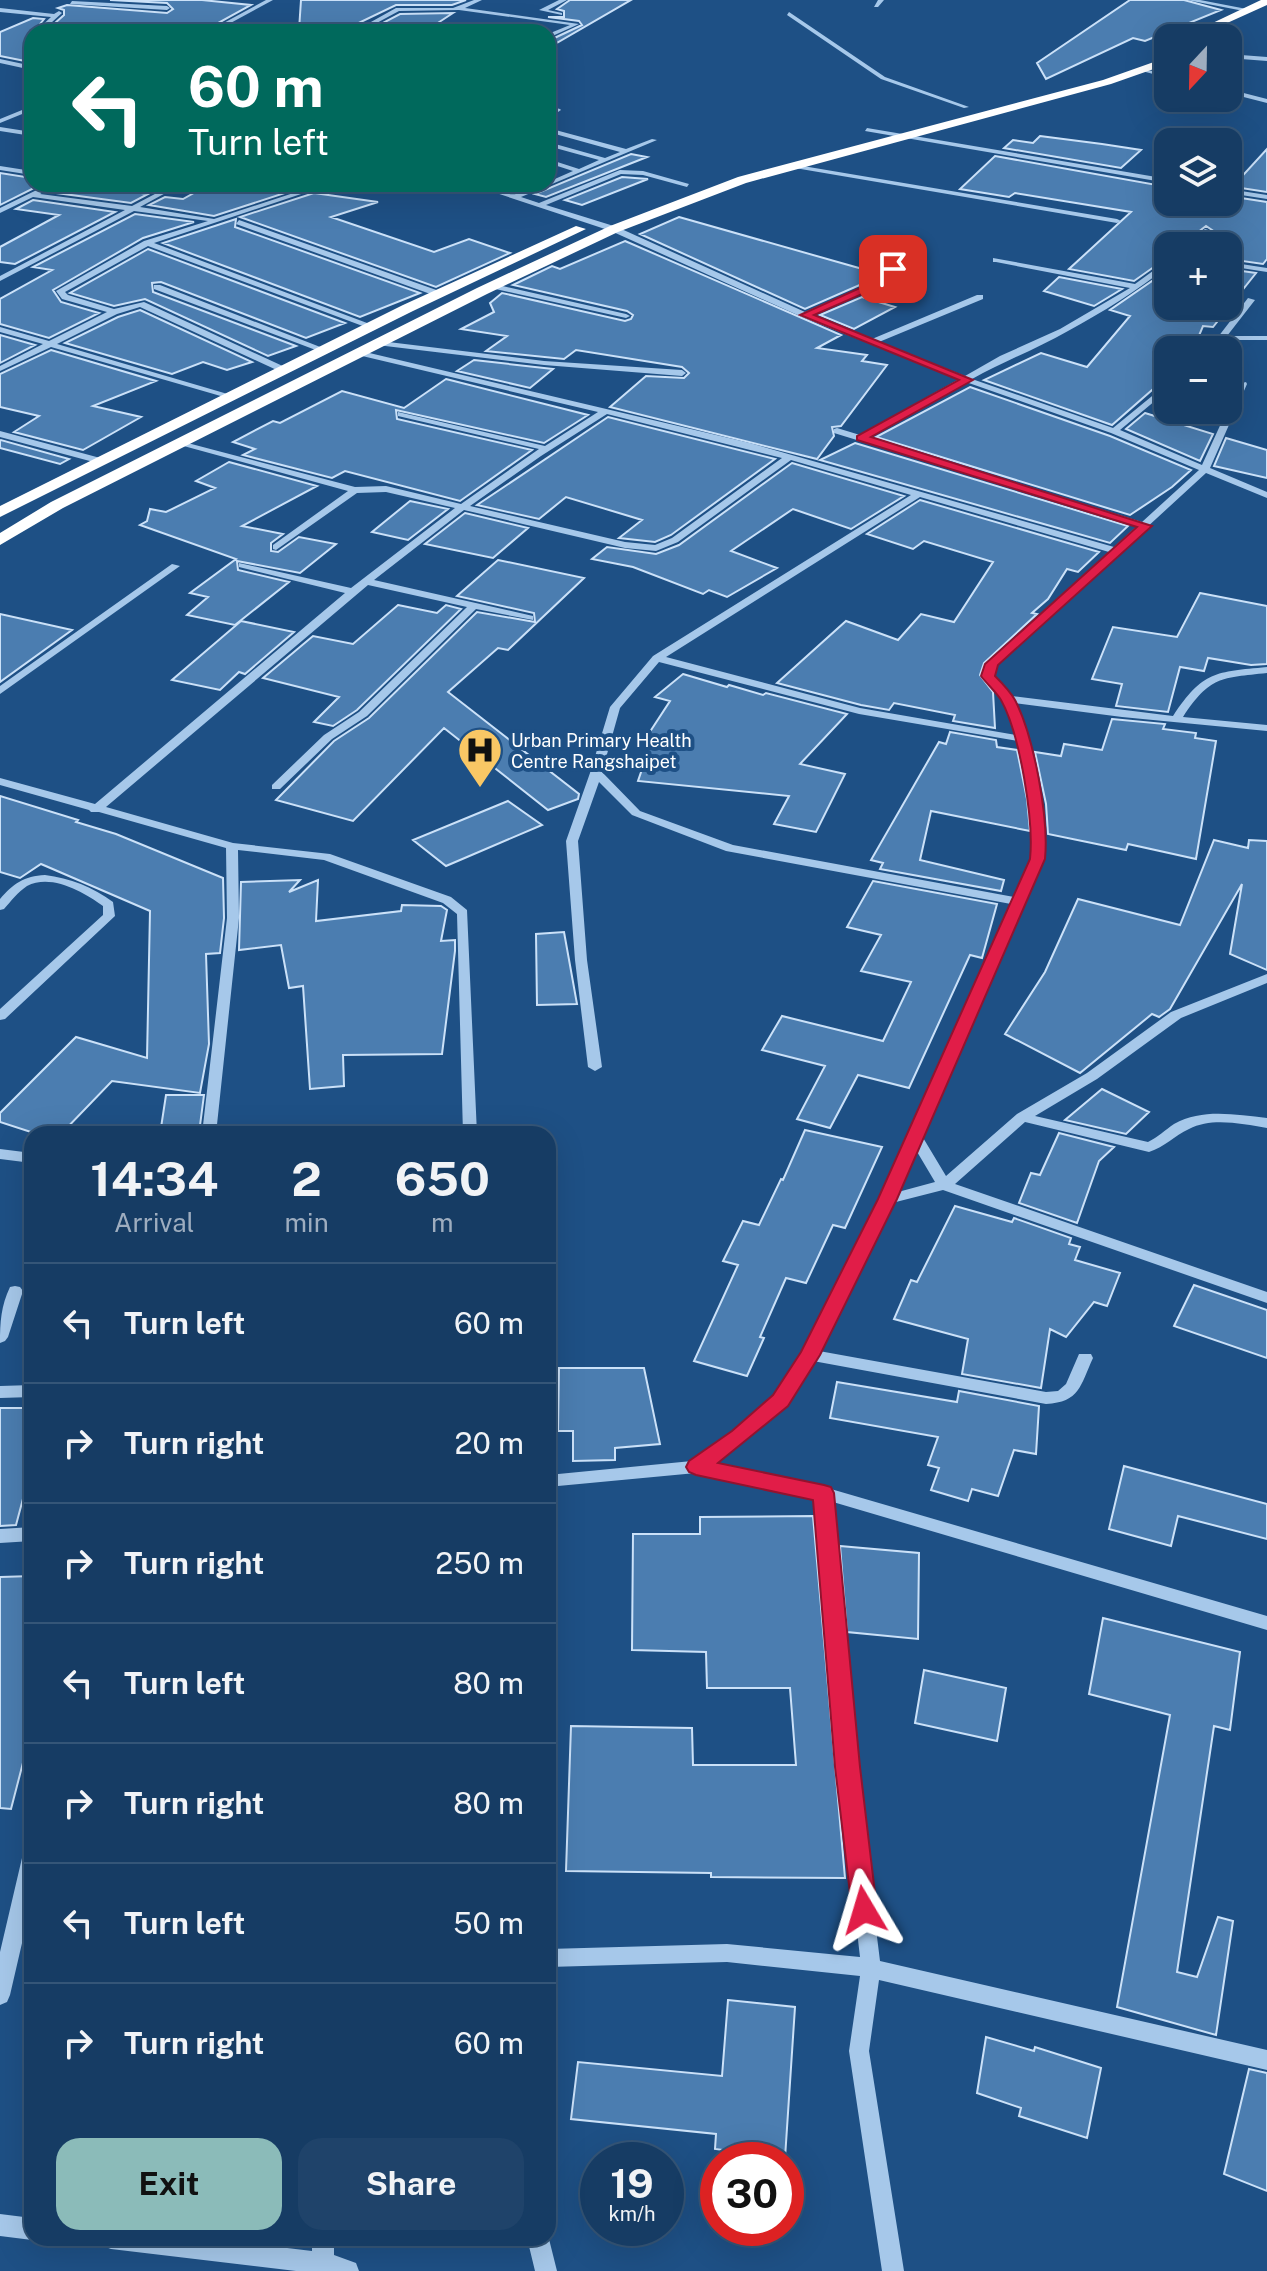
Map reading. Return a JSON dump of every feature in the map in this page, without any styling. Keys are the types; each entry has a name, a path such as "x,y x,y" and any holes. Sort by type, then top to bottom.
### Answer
{"highway":[{"path":"1218,24 1267,1"},
{"path":"852,135 1097,71 1154,50"},
{"path":"0,540 57,505 614,229 722,186 897,136 993,114 1154,66"},
{"path":"667,192 837,139"},
{"path":"0,512 371,326 542,244 638,204"}],"street":[{"path":"225,24 270,0"},
{"path":"460,9 479,0"},
{"path":"556,33 581,19 542,10 564,0"},
{"path":"1190,0 1249,10"},
{"path":"46,24 74,1 167,8"},
{"path":"371,24 398,9 460,9 576,24"},
{"path":"0,10 54,16"},
{"path":"789,14 883,78 966,107"},
{"path":"1242,57 1267,59"},
{"path":"0,61 24,65"},
{"path":"0,72 13,63"},
{"path":"1144,70 1154,72"},
{"path":"1242,95 1267,101"},
{"path":"0,121 24,111"},
{"path":"0,129 24,133"},
{"path":"867,130 1154,179"},
{"path":"556,132 626,151"},
{"path":"556,181 654,140"},
{"path":"556,146 605,160"},
{"path":"556,164 580,171"},
{"path":"791,166 1117,221"},
{"path":"0,168 24,172"},
{"path":"539,205 620,172 643,173 687,185"},
{"path":"0,211 38,192"},
{"path":"0,279 163,192"},
{"path":"114,312 65,297 60,291 147,243 303,192"},
{"path":"499,192 614,229 805,315 968,380 1114,431 1267,495"},
{"path":"515,197 528,192"},
{"path":"1242,193 1267,197"},
{"path":"32,195 214,220"},
{"path":"239,222 439,294"},
{"path":"147,243 371,326"},
{"path":"805,315 872,286 905,258"},
{"path":"996,260 1137,287"},
{"path":"1242,266 1267,270"},
{"path":"861,438 1003,358 1063,331 1137,287 1154,273"},
{"path":"494,286 626,316"},
{"path":"157,287 324,350"},
{"path":"872,342 980,297"},
{"path":"1225,336 1251,300"},
{"path":"0,369 133,305 146,306 284,370"},
{"path":"0,329 228,397"},
{"path":"1242,338 1267,338"},
{"path":"380,343 544,363 682,373"},
{"path":"361,353 747,445 1117,551"},
{"path":"696,1467 780,1401 809,1355 887,1199 1037,859 1040,837 1023,739 1008,699 988,676 992,664 1204,470 1243,384"},
{"path":"1114,431 1154,398"},
{"path":"95,810 365,581 544,448 606,411"},
{"path":"401,414 544,448"},
{"path":"837,431 1145,526"},
{"path":"0,434 101,461"},
{"path":"183,443 355,490 386,489 625,545 656,548 675,540 788,458"},
{"path":"276,547 355,490"},
{"path":"595,1067 581,960 572,841 615,707 657,658 919,494"},
{"path":"242,565 353,592"},
{"path":"0,691 175,566"},
{"path":"365,581 529,618"},
{"path":"276,787 328,737 363,714 474,606"},
{"path":"657,658 848,709 1023,739"},
{"path":"1176,719 1197,687 1208,680 1220,675 1267,670"},
{"path":"1008,699 1267,728"},
{"path":"596,773 636,813 730,848 1020,902"},
{"path":"0,781 232,846 326,857 447,900 463,913 470,1126"},
{"path":"210,1126 233,918 232,846"},
{"path":"0,906 23,883 48,877 100,898 109,905 109,916 0,1016"},
{"path":"887,1199 944,1185 1022,1117 1092,1076 1176,1015 1267,978"},
{"path":"1022,1117 1130,1145 1149,1147 1162,1144 1179,1127 1200,1120 1220,1118 1267,1123"},
{"path":"914,1135 944,1185 1267,1298"},
{"path":"0,1154 24,1157"},
{"path":"0,1337 15,1291"},
{"path":"809,1355 1046,1398 1062,1397 1072,1387 1085,1358"},
{"path":"0,1392 24,1391"},
{"path":"556,1480 696,1467 824,1493 1267,1623"},
{"path":"824,1493 847,1767 871,1968 859,2051 893,2271"},
{"path":"0,1536 24,1534"},
{"path":"0,1995 24,1892"},
{"path":"556,1958 727,1953 871,1968 1267,2060"},
{"path":"0,2225 24,2228"},
{"path":"179,2246 323,2263 348,2271"},
{"path":"323,2246 323,2263"},
{"path":"540,2246 546,2271"}],"building":[{"path":"110,0 202,0 251,5 217,24 54,24 64,15 64,10 58,8 67,5 167,13 173,9 167,3"},
{"path":"301,0 466,0 452,5 396,5 357,24 299,24"},
{"path":"570,0 631,0 556,43 556,37 582,25 579,21 548,17 564,17 564,11 557,9"},
{"path":"1130,0 1184,0 1221,10 1187,24 1154,24 1154,37 1145,41 1133,38 1046,79 1037,63"},
{"path":"453,13 436,24 381,24 400,14"},
{"path":"33,18 44,19 40,24 24,24 24,61 0,56 0,32"},
{"path":"1040,136 1141,150 1121,168 1004,148 1013,140 1033,143"},
{"path":"1267,149 1267,192 1242,188 1242,176"},
{"path":"631,154 647,157 546,197 535,194 556,192 556,185"},
{"path":"995,156 1154,184 1154,216 1242,216 1242,198 1267,202 1267,259 1263,264 1242,261 1242,232 1215,232 1206,226 1198,232 1154,232 1154,267 1134,281 1069,269 1131,212 1015,193 1009,197 960,189"},
{"path":"0,173 24,177 26,192 0,205"},
{"path":"622,177 648,179 582,205 565,200"},
{"path":"49,192 148,194 131,203"},
{"path":"196,192 288,192 214,216 149,205 165,197 183,199"},
{"path":"314,193 378,202 331,217 434,252 469,239 510,253 436,287 240,217"},
{"path":"33,200 115,212 15,264 0,262 0,247 59,215 16,209"},
{"path":"135,214 194,222 143,238 53,290 61,302 99,313 49,338 0,324 0,299 52,270 33,267"},
{"path":"679,217 866,270 862,284 805,309 640,234"},
{"path":"236,219 235,227 420,293 360,317 163,243"},
{"path":"625,241 841,335 817,348 867,355 862,361 887,365 841,426 832,427 834,436 817,459 610,407 646,376 684,378 689,373 682,367 576,350 564,359 486,351 507,336 461,329 494,312 490,303 502,293 625,321 631,319 633,315 627,311 513,285 552,266 560,269"},
{"path":"148,249 345,323 306,338 161,282 152,283 153,292 296,346 268,356 145,299 114,306 70,293"},
{"path":"1242,271 1256,273 1242,291"},
{"path":"1059,277 1122,289 1094,306 1044,291"},
{"path":"1154,280 1154,320 1219,320 1213,327 1203,326 1199,336 1154,336 1154,388 1112,425 984,380 1041,353 1087,367 1130,316 1110,310"},
{"path":"862,297 895,307 854,329 820,315"},
{"path":"140,310 252,362 227,370 203,362 172,374 65,343 118,317"},
{"path":"0,335 35,345 0,363"},
{"path":"51,350 156,381 93,406 141,417 83,450 14,432 39,416 0,407 0,374"},
{"path":"474,360 553,369 530,388 457,371"},
{"path":"446,379 588,415 544,443 396,410 397,419 532,450 460,501 345,471 332,478 243,455 255,449 233,442 273,421 280,423 342,391 404,408"},
{"path":"970,387 1110,436 1191,470 1172,487 1130,515 876,437"},
{"path":"1145,413 1154,416 1154,424 1181,424 1213,434 1200,461 1126,429"},
{"path":"608,417 775,459 671,535 655,542 619,538 642,520 566,497 539,519 477,505"},
{"path":"1226,438 1267,450 1267,478 1214,466"},
{"path":"0,441 69,459 60,464 0,448"},
{"path":"855,443 1128,526 1110,543 820,460"},
{"path":"229,462 317,486 242,526 283,534 271,543 271,551 278,552 299,537 336,544 300,573 237,561 238,570 289,582 235,625 187,615 208,597 190,593 236,559 140,525 147,521 150,509 166,512 215,488 196,481"},
{"path":"792,463 904,496 851,529 793,509 731,551 777,568 727,597 709,590 703,594 633,567 592,559 607,547 656,554 679,545"},
{"path":"920,500 1099,552 1078,572 1067,569 1048,599 1032,613 1037,614 984,663 980,675 993,692 995,728 953,721 955,715 894,703 889,710 861,705 777,683 846,621 898,640 921,614 954,622 993,562 924,541 913,549 867,534"},
{"path":"410,501 448,509 408,540 372,532"},
{"path":"465,513 528,528 493,558 425,544"},
{"path":"498,560 584,578 508,650 498,648 448,692 579,794 578,799 548,810 444,728 353,821 276,800 334,741 369,718 477,612 535,622 534,613 457,596"},
{"path":"1200,593 1267,606 1267,664 1251,665 1208,658 1204,671 1180,667 1168,712 1116,706 1122,684 1092,679 1113,627 1177,637"},
{"path":"398,605 437,613 446,605 461,609 357,710 333,726 314,722 339,697 263,678 313,636 353,644"},
{"path":"0,614 72,630 0,682"},
{"path":"241,621 294,632 245,674 239,672 220,690 172,680"},
{"path":"683,674 847,714 800,764 845,774 816,832 774,824 789,796 638,781 649,749 640,747 670,701 655,697"},
{"path":"1112,719 1165,724 1163,729 1196,733 1195,738 1216,741 1196,859 1128,844 1126,850 1048,834 1046,804 1035,752 1061,756 1064,744 1102,750"},
{"path":"950,732 996,740 997,747 1017,750 1030,831 931,811 920,860 1004,880 1001,891 880,869 883,863 871,860 939,742 946,744"},
{"path":"0,796 78,820 76,822 116,834 223,878 224,918 220,953 206,954 209,1044 200,1093 112,1081 69,1126 24,1126 24,1130 0,1122 0,1113 76,1037 147,1058 150,911 41,864 20,878 0,872"},
{"path":"508,801 542,825 446,866 413,840"},
{"path":"1214,840 1248,848 1249,840 1267,841 1267,970 1230,954 1242,884 1170,1009 1159,1017 1152,1014 1080,1073 1005,1034 1045,972 1078,899 1180,925"},
{"path":"300,880 289,892 318,880 316,921 401,911 402,905 441,906 447,910 441,941 455,940 455,951 442,1054 343,1055 344,1086 310,1089 303,986 289,988 281,945 239,950 241,882"},
{"path":"873,881 997,904 982,958 970,955 909,1088 858,1075 830,1128 797,1119 825,1066 762,1050 782,1016 883,1041 911,982 861,971 881,935 847,927"},
{"path":"564,932 577,1004 537,1005 536,934"},
{"path":"1102,1089 1149,1112 1126,1134 1065,1120"},
{"path":"166,1095 204,1095 200,1126 161,1126"},
{"path":"805,1130 882,1147 845,1228 833,1225 806,1283 786,1278 747,1376 694,1361 738,1265 723,1261 743,1221 759,1225"},
{"path":"1059,1133 1114,1147 1099,1161 1077,1223 1019,1203 1031,1173 1040,1175"},
{"path":"955,1206 1012,1222 1014,1218 1071,1238 1069,1244 1080,1247 1075,1260 1120,1273 1107,1306 1094,1302 1066,1337 1050,1329 1041,1388 962,1374 968,1339 894,1319 911,1280 917,1282"},
{"path":"1194,1285 1267,1310 1267,1358 1174,1326"},
{"path":"559,1368 644,1368 660,1444 615,1448 615,1460 573,1461 573,1431 558,1431"},
{"path":"837,1382 957,1402 959,1391 1039,1406 1036,1454 1014,1450 998,1496 972,1489 968,1501 931,1490 939,1468 928,1465 938,1437 830,1418"},
{"path":"0,1408 24,1408 24,1495 16,1525 0,1526"},
{"path":"1124,1466 1267,1504 1267,1539 1178,1516 1171,1546 1109,1529"},
{"path":"813,1516 845,1878 566,1871 571,1726 692,1728 693,1765 796,1765 790,1688 707,1688 706,1652 632,1650 633,1534 700,1534 700,1517"},
{"path":"840,1546 919,1553 918,1639 847,1632"},
{"path":"24,1576 24,1759 11,1809 0,1808 0,1577"},
{"path":"1103,1618 1240,1652 1230,1730 1214,1726 1177,1972 1197,1977 1218,1917 1233,1921 1216,2035 1117,2007 1170,1715 1089,1694"},
{"path":"924,1670 1006,1688 997,1741 915,1723"},
{"path":"728,2000 795,2007 786,2142 715,2142 716,2134 571,2119 578,2062 722,2076"},
{"path":"986,2037 1034,2051 1035,2047 1101,2068 1087,2138 1019,2116 1021,2108 977,2093"},
{"path":"1249,2069 1267,2073 1267,2191 1224,2174"}],"place":[{"name":"Urban Primary Health Centre Rangshaipet","path":"480,789"}],"route":[{"path":"864,1910 847,1767 824,1493 696,1467 780,1401 809,1355 887,1199 1037,859 1040,837 1023,739 1008,699 988,676 992,664 1005,649 1145,526 861,438 968,380 805,315 857,294 881,281 893,269"}]}
